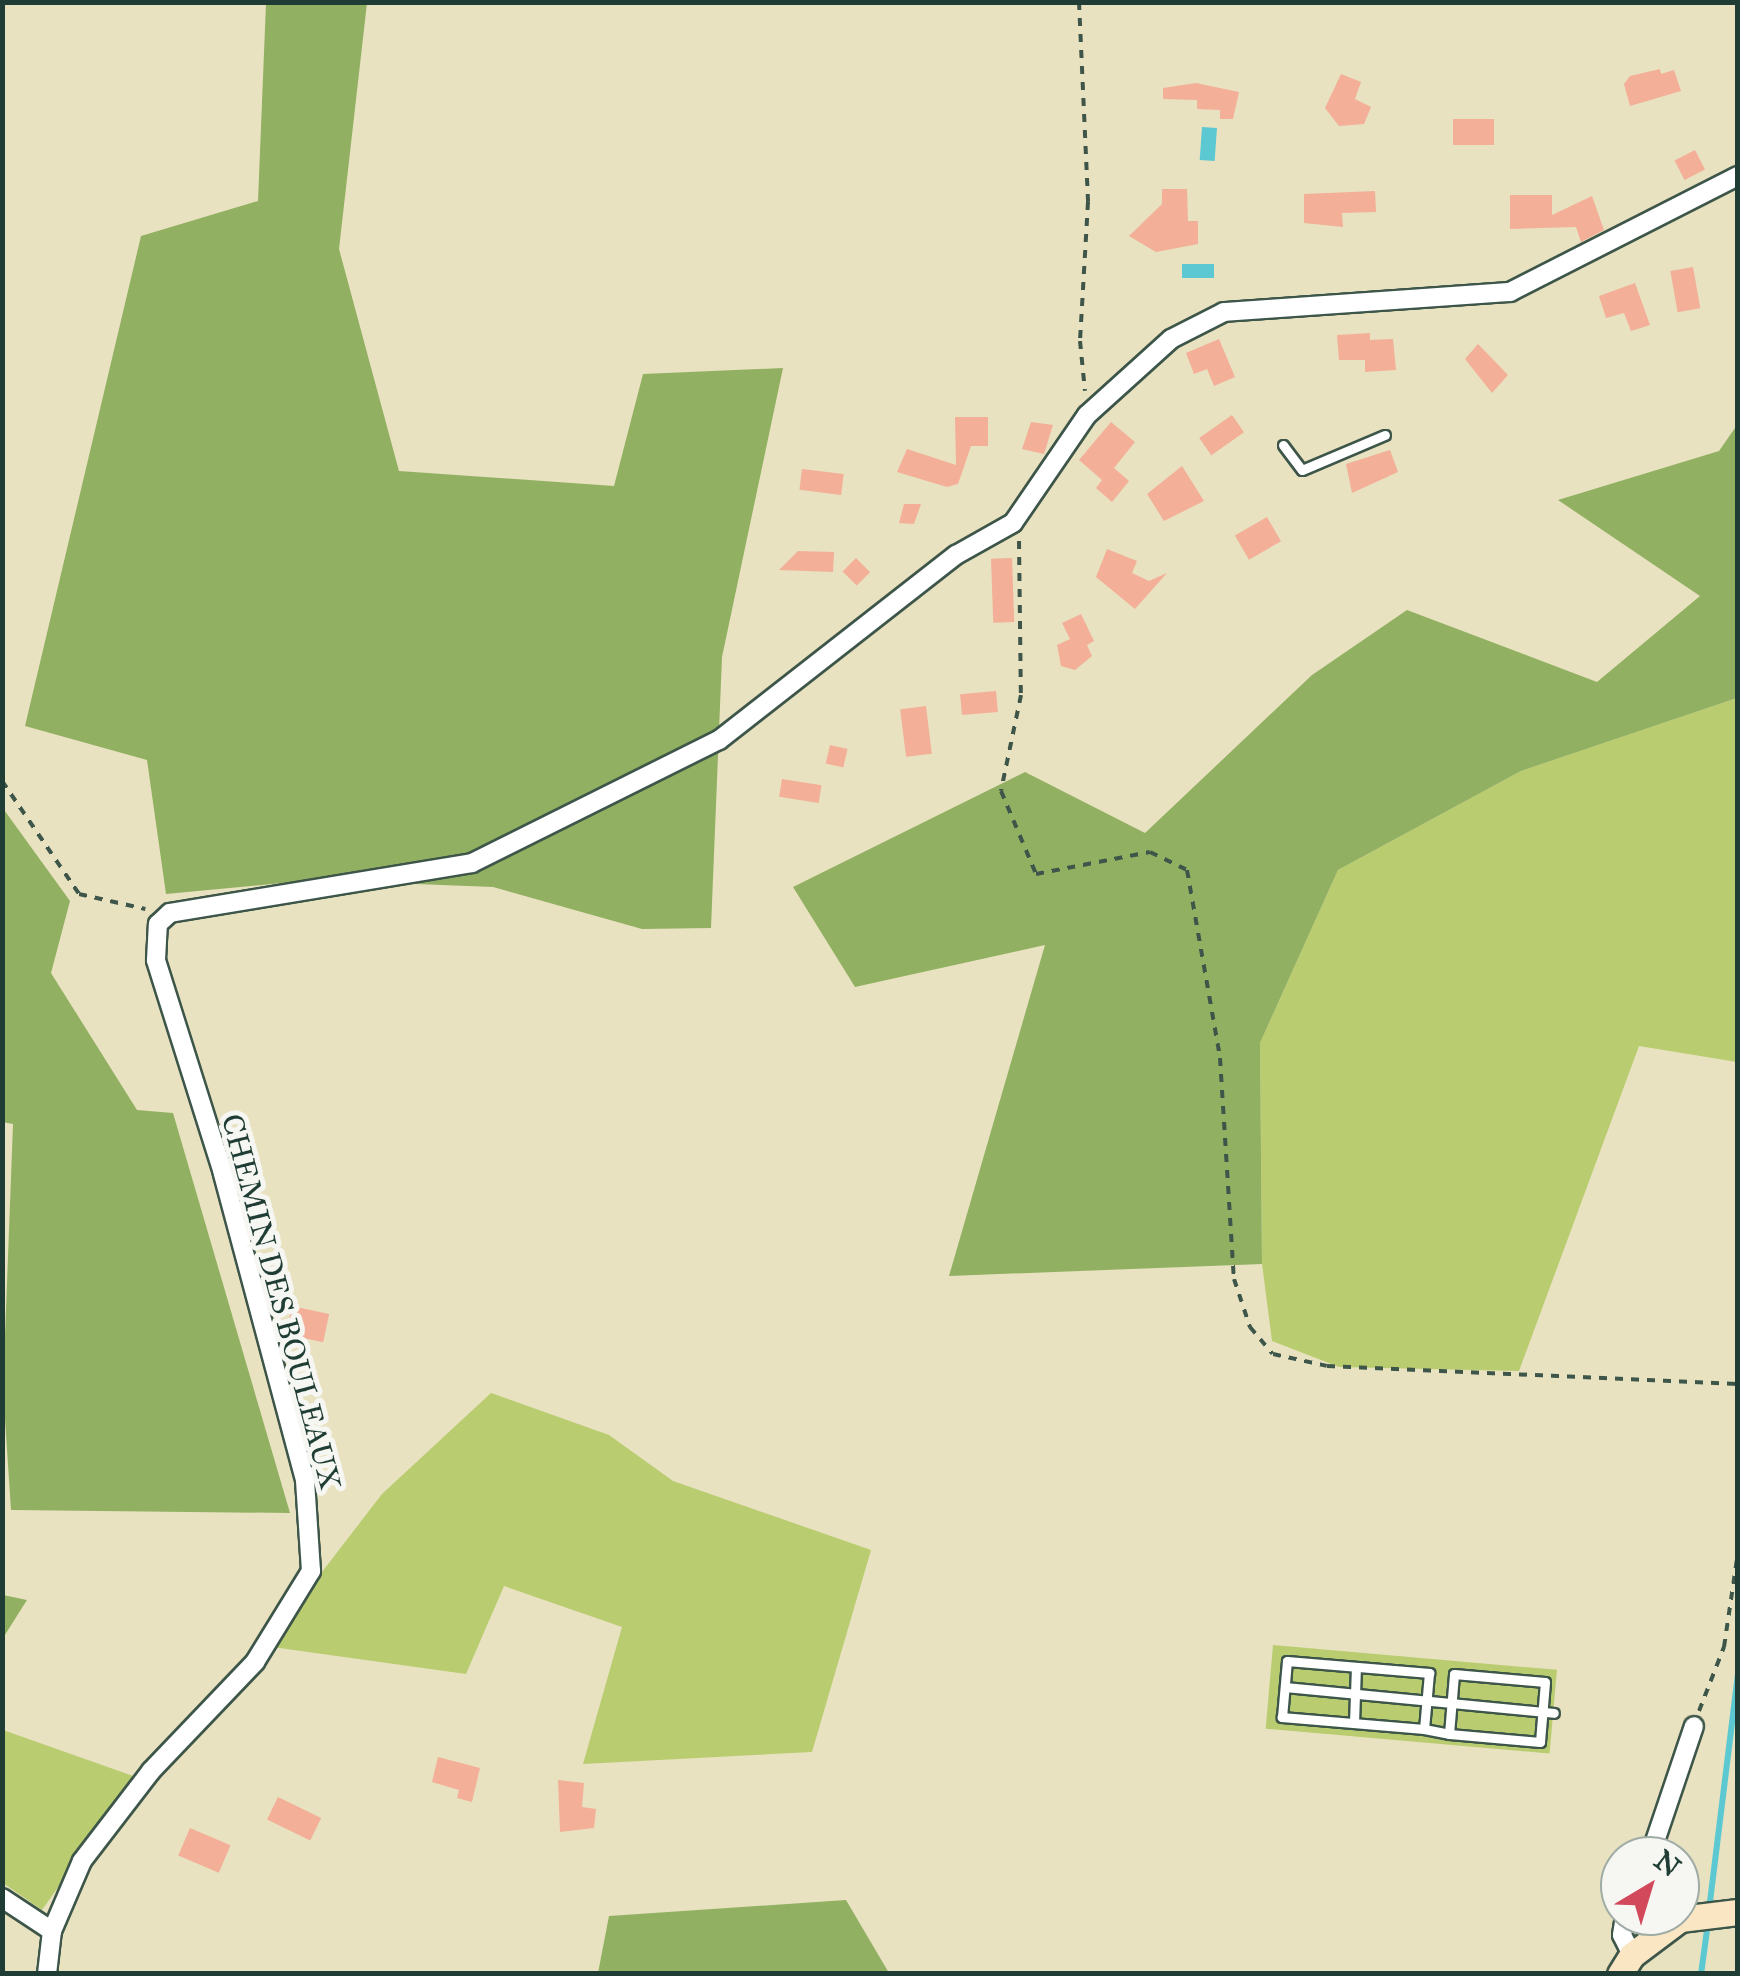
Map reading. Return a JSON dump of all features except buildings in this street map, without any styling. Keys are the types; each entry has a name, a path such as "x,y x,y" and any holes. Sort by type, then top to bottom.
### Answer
{"main road":[{"path":"1626,1964 1656,1933 1696,1915 1738,1912"}],"street":[{"path":"164,918 472,862 719,740 956,555 1013,523 1087,416 1172,339 1224,312 1510,292 1738,176"},
{"name":"CHEMIN DES BOULEAUX","path":"46,1974 52,1932 82,1861 151,1771 255,1662 311,1571 305,1480 223,1173 156,960 164,918"},
{"path":"1657,1836 1694,1726"},
{"path":"2,1898 52,1932"},
{"path":"1622,1936 1626,1964"}],"lane":[{"path":"1283,445 1302,470 1384,436"},
{"path":"1424,1729 1428,1673 1287,1661 1282,1716 1424,1729 1449,1734 1540,1742 1548,1712 1544,1682 1454,1674 1449,1734"},
{"path":"1354,1723 1356,1667"},
{"path":"1285,1687 1548,1712"}],"path":[{"path":"1079,2 1086,117 1080,341 1087,416"},
{"path":"1013,523 1024,646 1001,792 1036,874 1150,852 1186,870 1220,1058 1234,1279 1250,1327 1273,1354 1327,1366 1738,1384"},
{"path":"2,781 78,894 164,918"},
{"path":"1694,1726 1724,1647 1738,1552"}],"green space":[{"path":"266,3 367,3 339,249 399,471 614,486 643,374 783,368 722,657 711,928 642,929 493,887 314,880 166,894 147,760 25,726 141,236 258,201"},
{"path":"1737,425 1737,698 1521,771 1338,870 1260,1043 1262,1264 949,1276 1045,945 855,987 793,887 1025,772 1145,833 1312,675 1407,610 1597,682 1700,596 1558,500 1719,451"},
{"path":"1737,698 1737,1062 1639,1046 1519,1371 1339,1367 1272,1341 1262,1264 1260,1043 1338,870 1521,771"},
{"path":"2,807 70,901 51,973 137,1110 173,1113 290,1513 11,1510 3,1389 13,1124 2,1122"},
{"path":"491,1393 609,1435 673,1481 871,1550 812,1752 583,1764 622,1627 504,1586 466,1674 265,1646 382,1494"},
{"path":"2,1595 27,1600 3,1638"},
{"path":"1273,1645 1557,1670 1550,1754 1266,1729"},
{"path":"3,1730 136,1777 42,1910 3,1883"},
{"path":"846,1900 889,1973 598,1973 609,1916"}],"water":[{"path":"1202,127 1217,128 1215,161 1200,160"},
{"path":"1182,264 1214,264 1214,278 1182,278"}],"waterway":[{"path":"1709,1910 1738,1673"},
{"path":"1701,1974 1708,1923"}]}
